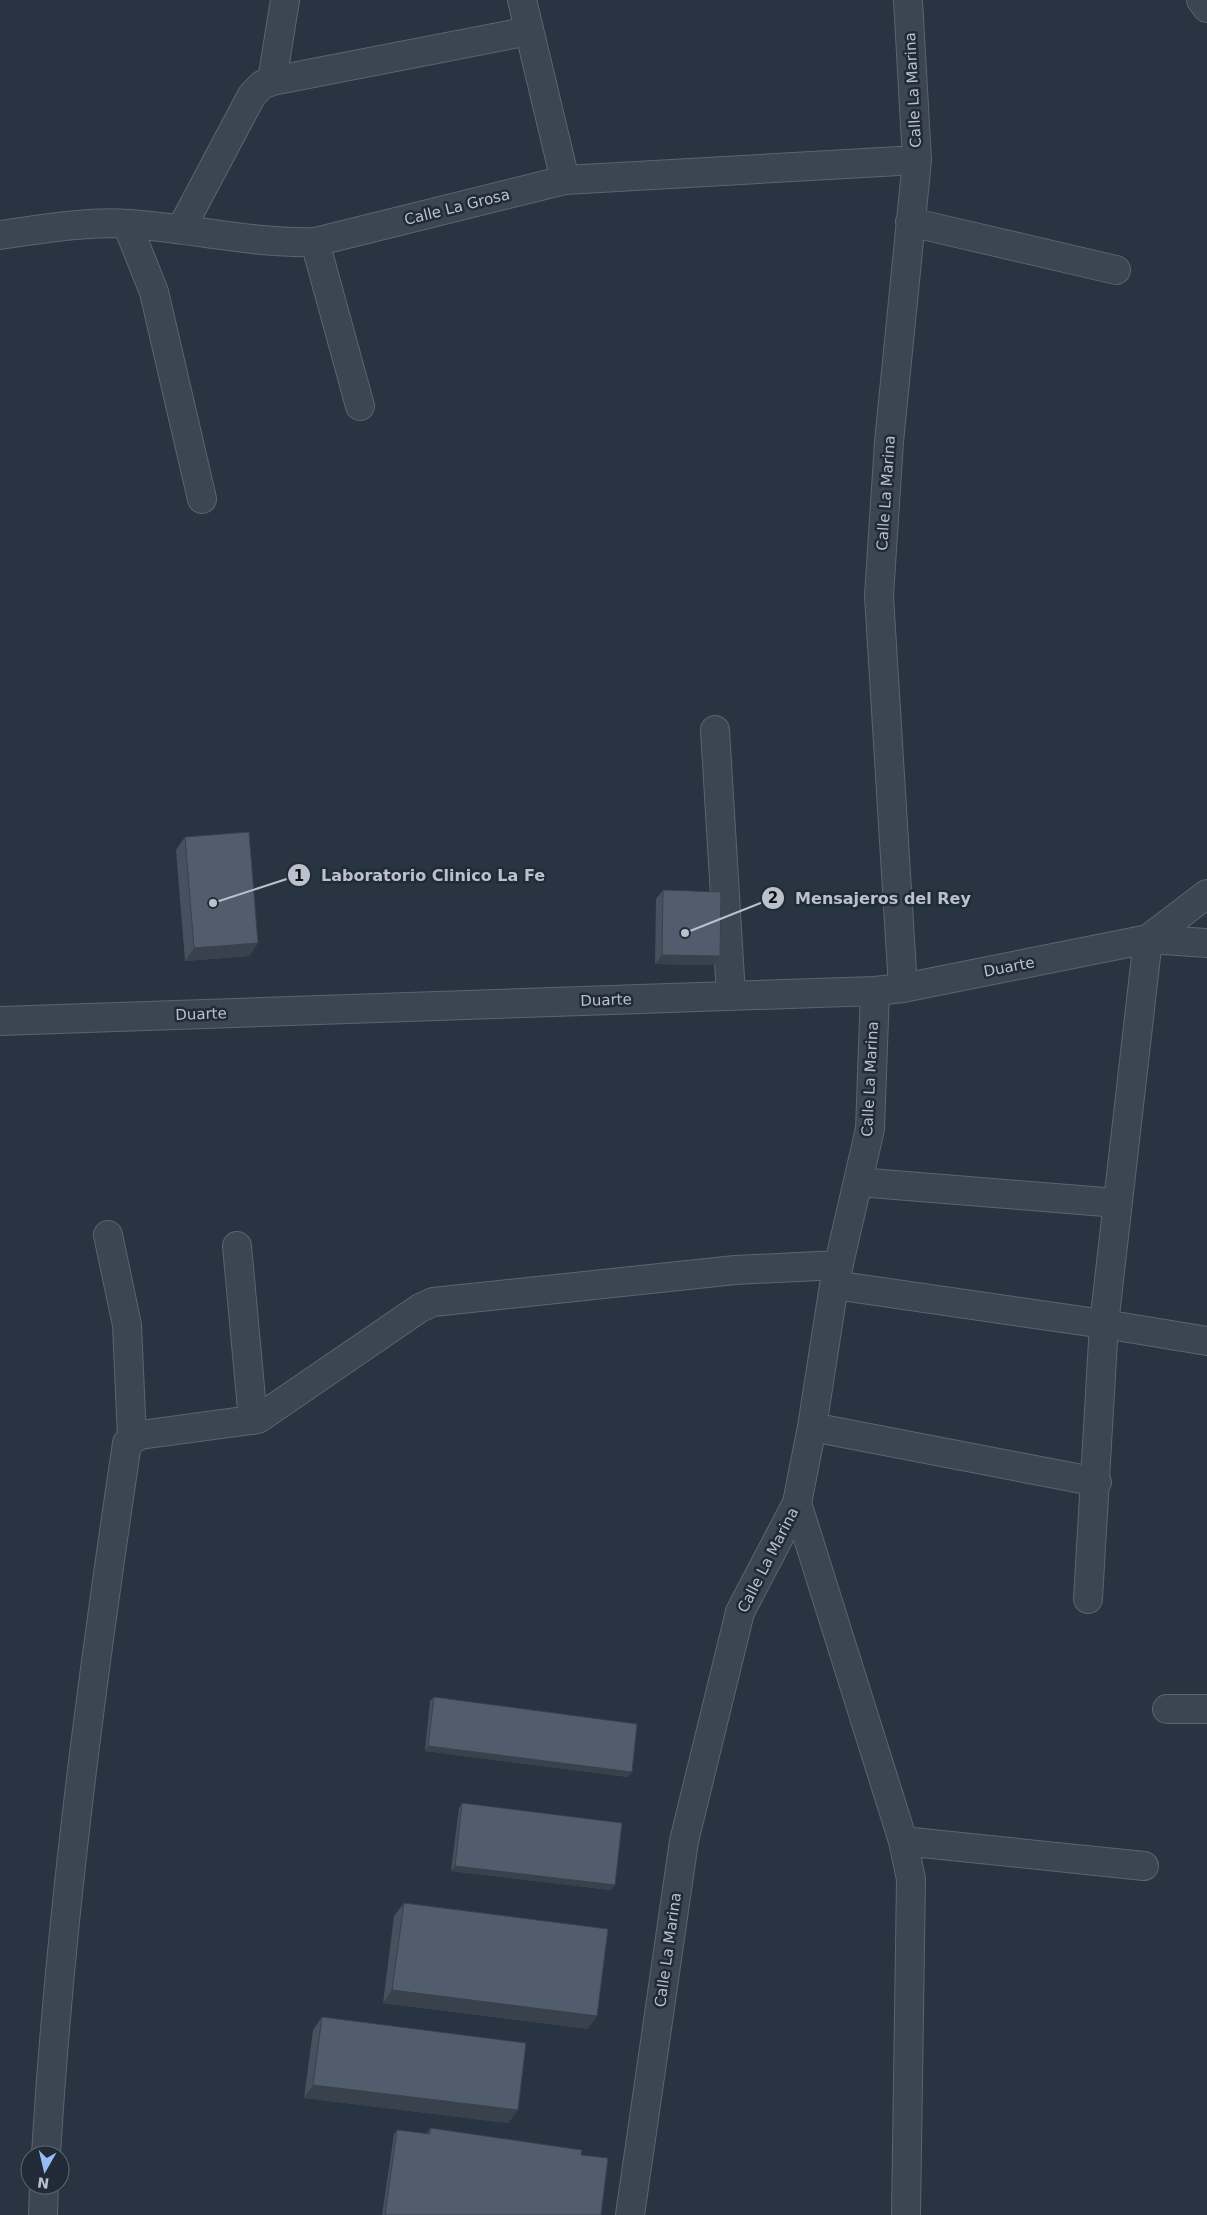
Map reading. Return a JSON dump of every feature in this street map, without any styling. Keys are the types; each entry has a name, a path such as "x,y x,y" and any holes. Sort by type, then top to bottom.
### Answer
{"street":[{"path":"272,81 285,0"},
{"path":"522,0 565,180"},
{"name":"Calle La Marina","path":"903,988 880,596 889,442 917,160 908,0"},
{"path":"1201,0 1207,8"},
{"path":"181,229 252,95 262,85 272,81 529,31"},
{"name":"Calle La Grosa","path":"0,235 77,224 128,224 285,243 315,242 565,180 917,160"},
{"path":"910,222 1116,270"},
{"path":"128,224 154,292 202,499"},
{"path":"315,242 360,406"},
{"path":"715,730 731,995"},
{"path":"1088,1599 1104,1324 1148,939 1207,894"},
{"name":"Duarte","path":"0,1021 875,991 903,988 1148,939 1207,943"},
{"name":"Calle La Marina","path":"630,2215 684,1841 740,1612 797,1503 812,1427 837,1275 870,1129 875,991"},
{"path":"858,1182 1117,1203"},
{"path":"108,1235 127,1325 132,1438"},
{"path":"237,1246 253,1420"},
{"path":"47,2145 52,2061 95,1660 127,1443 132,1438 140,1435 253,1420 263,1416 420,1308 433,1302 726,1270 837,1275 1207,1342"},
{"path":"812,1427 1096,1482"},
{"path":"797,1503 903,1841 911,1879 906,2215"},
{"path":"1166,1708 1207,1709"},
{"path":"903,1841 1144,1866"},
{"path":"43,2215 44,2195"}],"building":[{"path":"249,832 258,943 194,948 185,837"},
{"path":"663,890 721,892 720,956 662,955"},
{"path":"434,1697 637,1724 632,1772 428,1746"},
{"path":"462,1803 622,1823 615,1885 455,1866"},
{"path":"404,1903 608,1929 597,2016 392,1990"},
{"path":"322,2017 526,2043 518,2110 313,2085"},
{"path":"430,2128 582,2150 581,2155 608,2158 601,2215 385,2215 397,2130 430,2134"}],"place":[{"name":"Laboratorio Clinico La Fe","path":"213,903"},
{"name":"Mensajeros del Rey","path":"685,933"}]}
